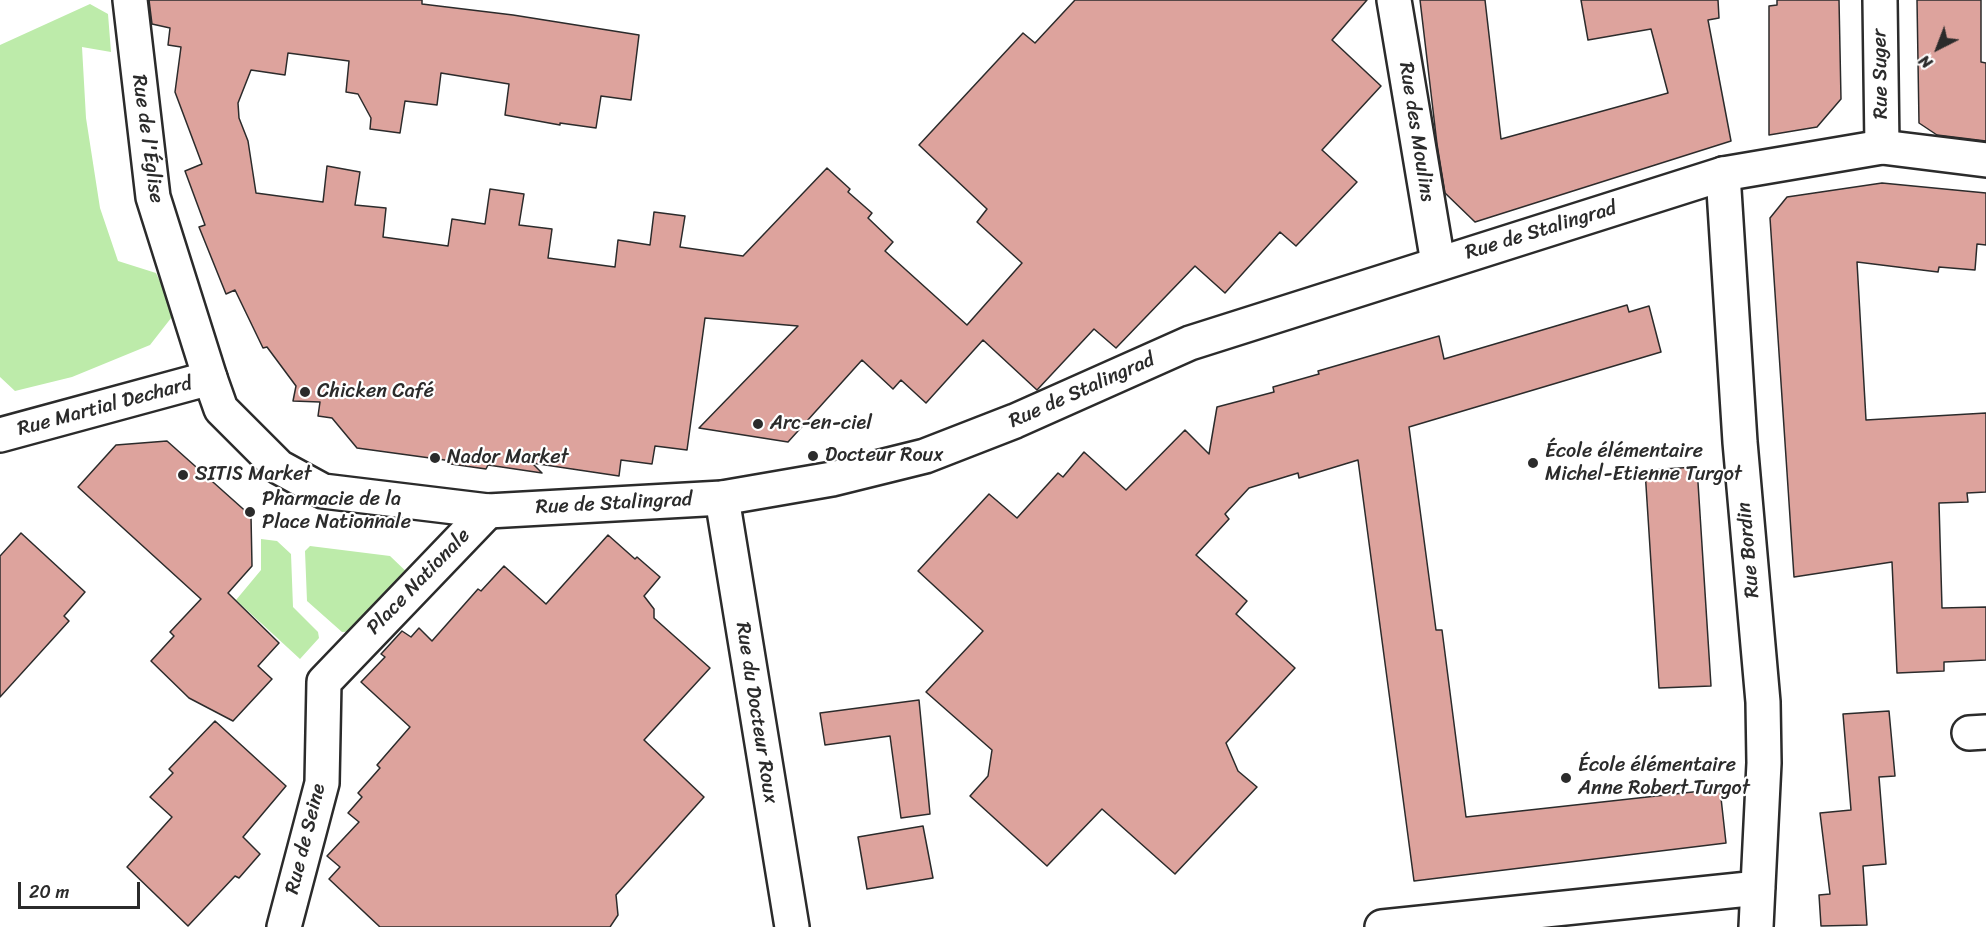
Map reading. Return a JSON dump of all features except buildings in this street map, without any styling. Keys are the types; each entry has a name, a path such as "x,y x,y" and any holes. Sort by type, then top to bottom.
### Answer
{"street":[{"name":"Rue de l'Église","path":"130,0 153,197 210,378"},
{"name":"Rue des Moulins","path":"1394,0 1438,263"},
{"name":"Rue Suger","path":"1880,0 1882,147"},
{"name":"Rue de Stalingrad","path":"210,378 221,409 279,467 323,491 488,511 722,498 832,479 925,456 1015,421 1190,343 1723,174 1882,147 1986,160"},
{"name":"Rue Bordin","path":"1723,174 1740,442 1763,702 1764,763 1756,927"},
{"name":"Rue Martial Dechard","path":"0,435 210,378"},
{"name":"Rue du Docteur Roux","path":"722,498 792,927"},
{"name":"Place Nationale","path":"351,653 488,511"},
{"name":"Rue de Seine","path":"284,927 322,783 324,682 351,653"},
{"path":"1382,927 1758,888"}],"green space":[{"path":"90,4 108,14 111,52 82,47 86,118 100,208 118,261 156,273 175,313 150,345 72,377 15,391 0,377 0,45"},
{"path":"261,539 277,541 291,554 293,607 318,632 319,638 300,659 236,600 261,570"},
{"path":"310,546 390,556 412,577 359,631 342,632 307,601 305,551"}],"place":[{"name":"Chicken Café","path":"305,392"},
{"name":"Arc-en-ciel","path":"758,424"},
{"name":"Docteur Roux","path":"813,456"},
{"name":"Nador Market","path":"435,458"},
{"name":"École élémentaire Michel-Etienne Turgot","path":"1533,463"},
{"name":"SITIS Market","path":"183,475"},
{"name":"Pharmacie de la Place Nationnale","path":"250,512"},
{"name":"École élémentaire Anne Robert Turgot","path":"1566,778"}]}
